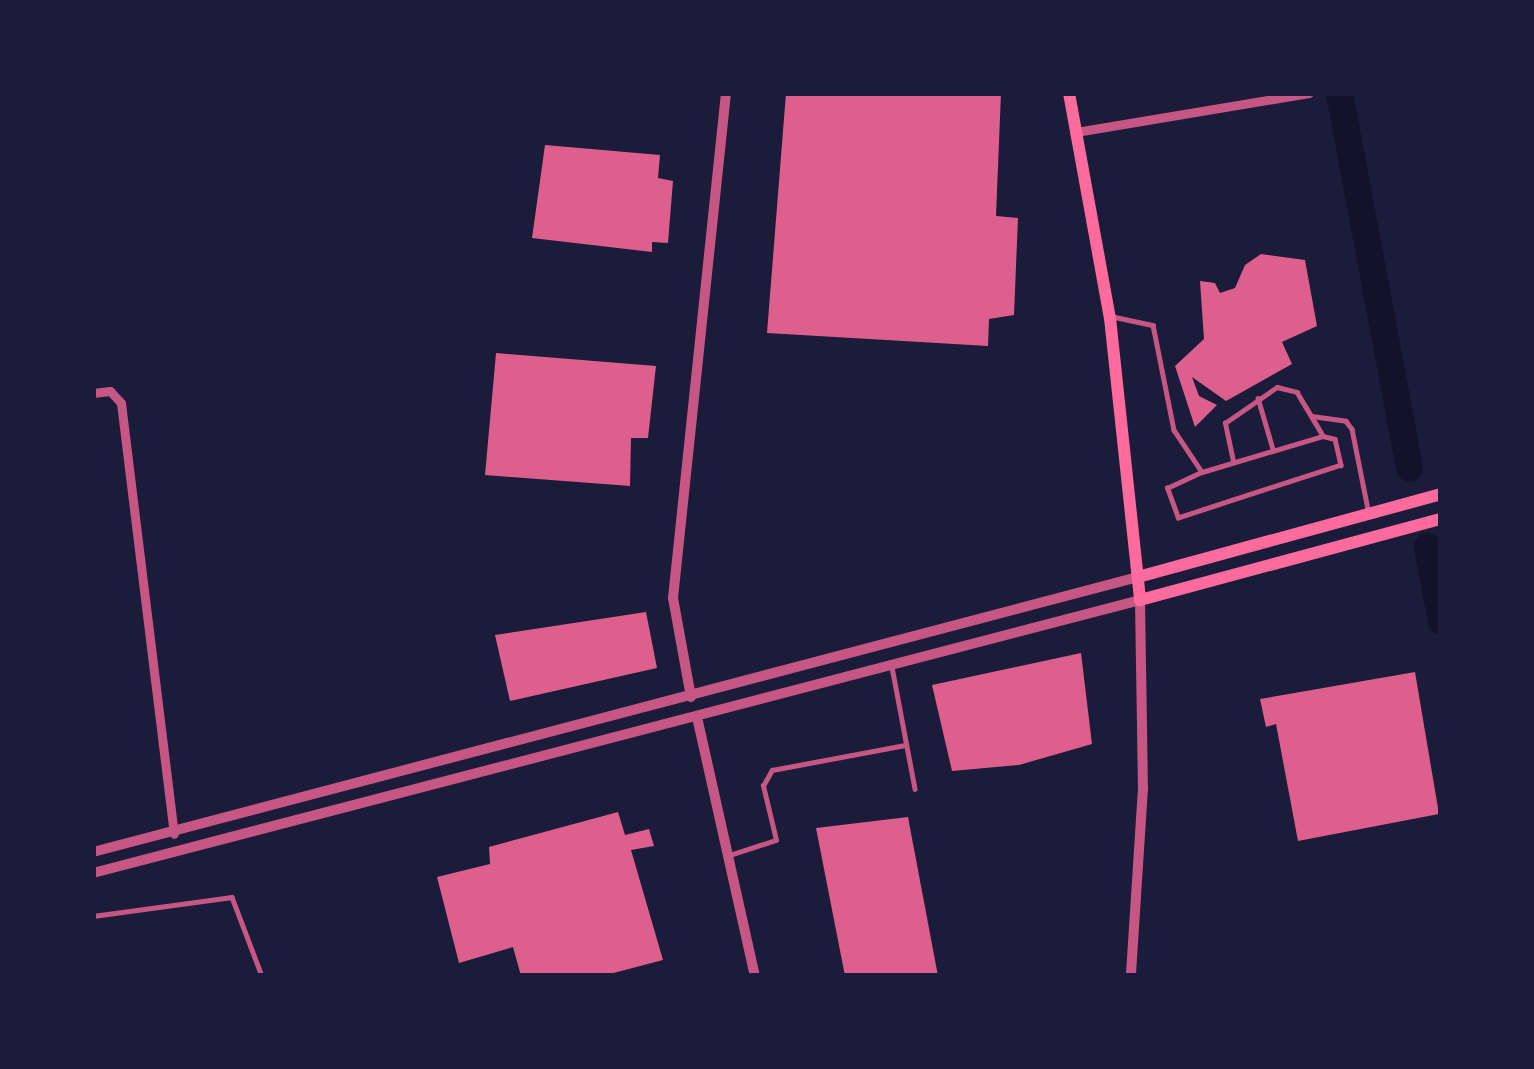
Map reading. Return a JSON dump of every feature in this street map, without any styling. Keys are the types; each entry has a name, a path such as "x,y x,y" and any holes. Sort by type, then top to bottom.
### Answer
{"main road":[{"path":"1069,93 1110,317 1139,600 1437,520"},
{"path":"1138,577 1436,496"}],"street":[{"path":"691,698 673,598 727,93"},
{"path":"1076,132 1309,93"},
{"path":"93,393 110,391 121,403 174,834"},
{"path":"93,852 1138,577"},
{"path":"93,873 1139,600 1143,788 1131,976"},
{"path":"697,718 755,976"}],"lane":[{"path":"1110,317 1135,315 1153,325 1174,430 1202,472"},
{"path":"1233,461 1225,423 1258,398 1284,386 1312,416 1323,436"},
{"path":"1258,398 1274,449"},
{"path":"1312,416 1346,421 1352,429 1369,514"},
{"path":"1323,436 1335,439 1341,465 1334,470 1178,518 1167,488 1233,461 1323,436"},
{"path":"892,667 915,789"},
{"path":"730,855 776,840 764,786 772,770 905,746"},
{"path":"93,916 232,897 262,976"}],"building":[{"path":"786,93 1001,93 996,216 1018,218 1014,315 989,319 988,346 767,333"},
{"path":"545,145 660,155 658,178 673,181 668,243 652,242 652,252 532,238"},
{"path":"1261,254 1305,260 1317,326 1282,342 1292,364 1226,401 1192,377 1199,396 1217,405 1195,427 1175,366 1204,339 1200,281 1215,283 1220,293 1235,288 1245,265"},
{"path":"496,353 656,366 648,438 631,438 630,486 485,475"},
{"path":"646,612 657,668 510,701 495,635"},
{"path":"1081,653 1092,744 1019,765 952,771 932,685"},
{"path":"1415,672 1439,814 1298,841 1276,724 1266,727 1260,699"},
{"path":"618,812 625,835 649,829 654,846 631,850 663,960 602,976 521,976 513,947 459,963 437,877 490,864 489,847"},
{"path":"908,817 938,976 845,976 816,828"}],"waterway":[{"path":"1339,93 1409,468"},
{"path":"1427,546 1441,621"}]}
